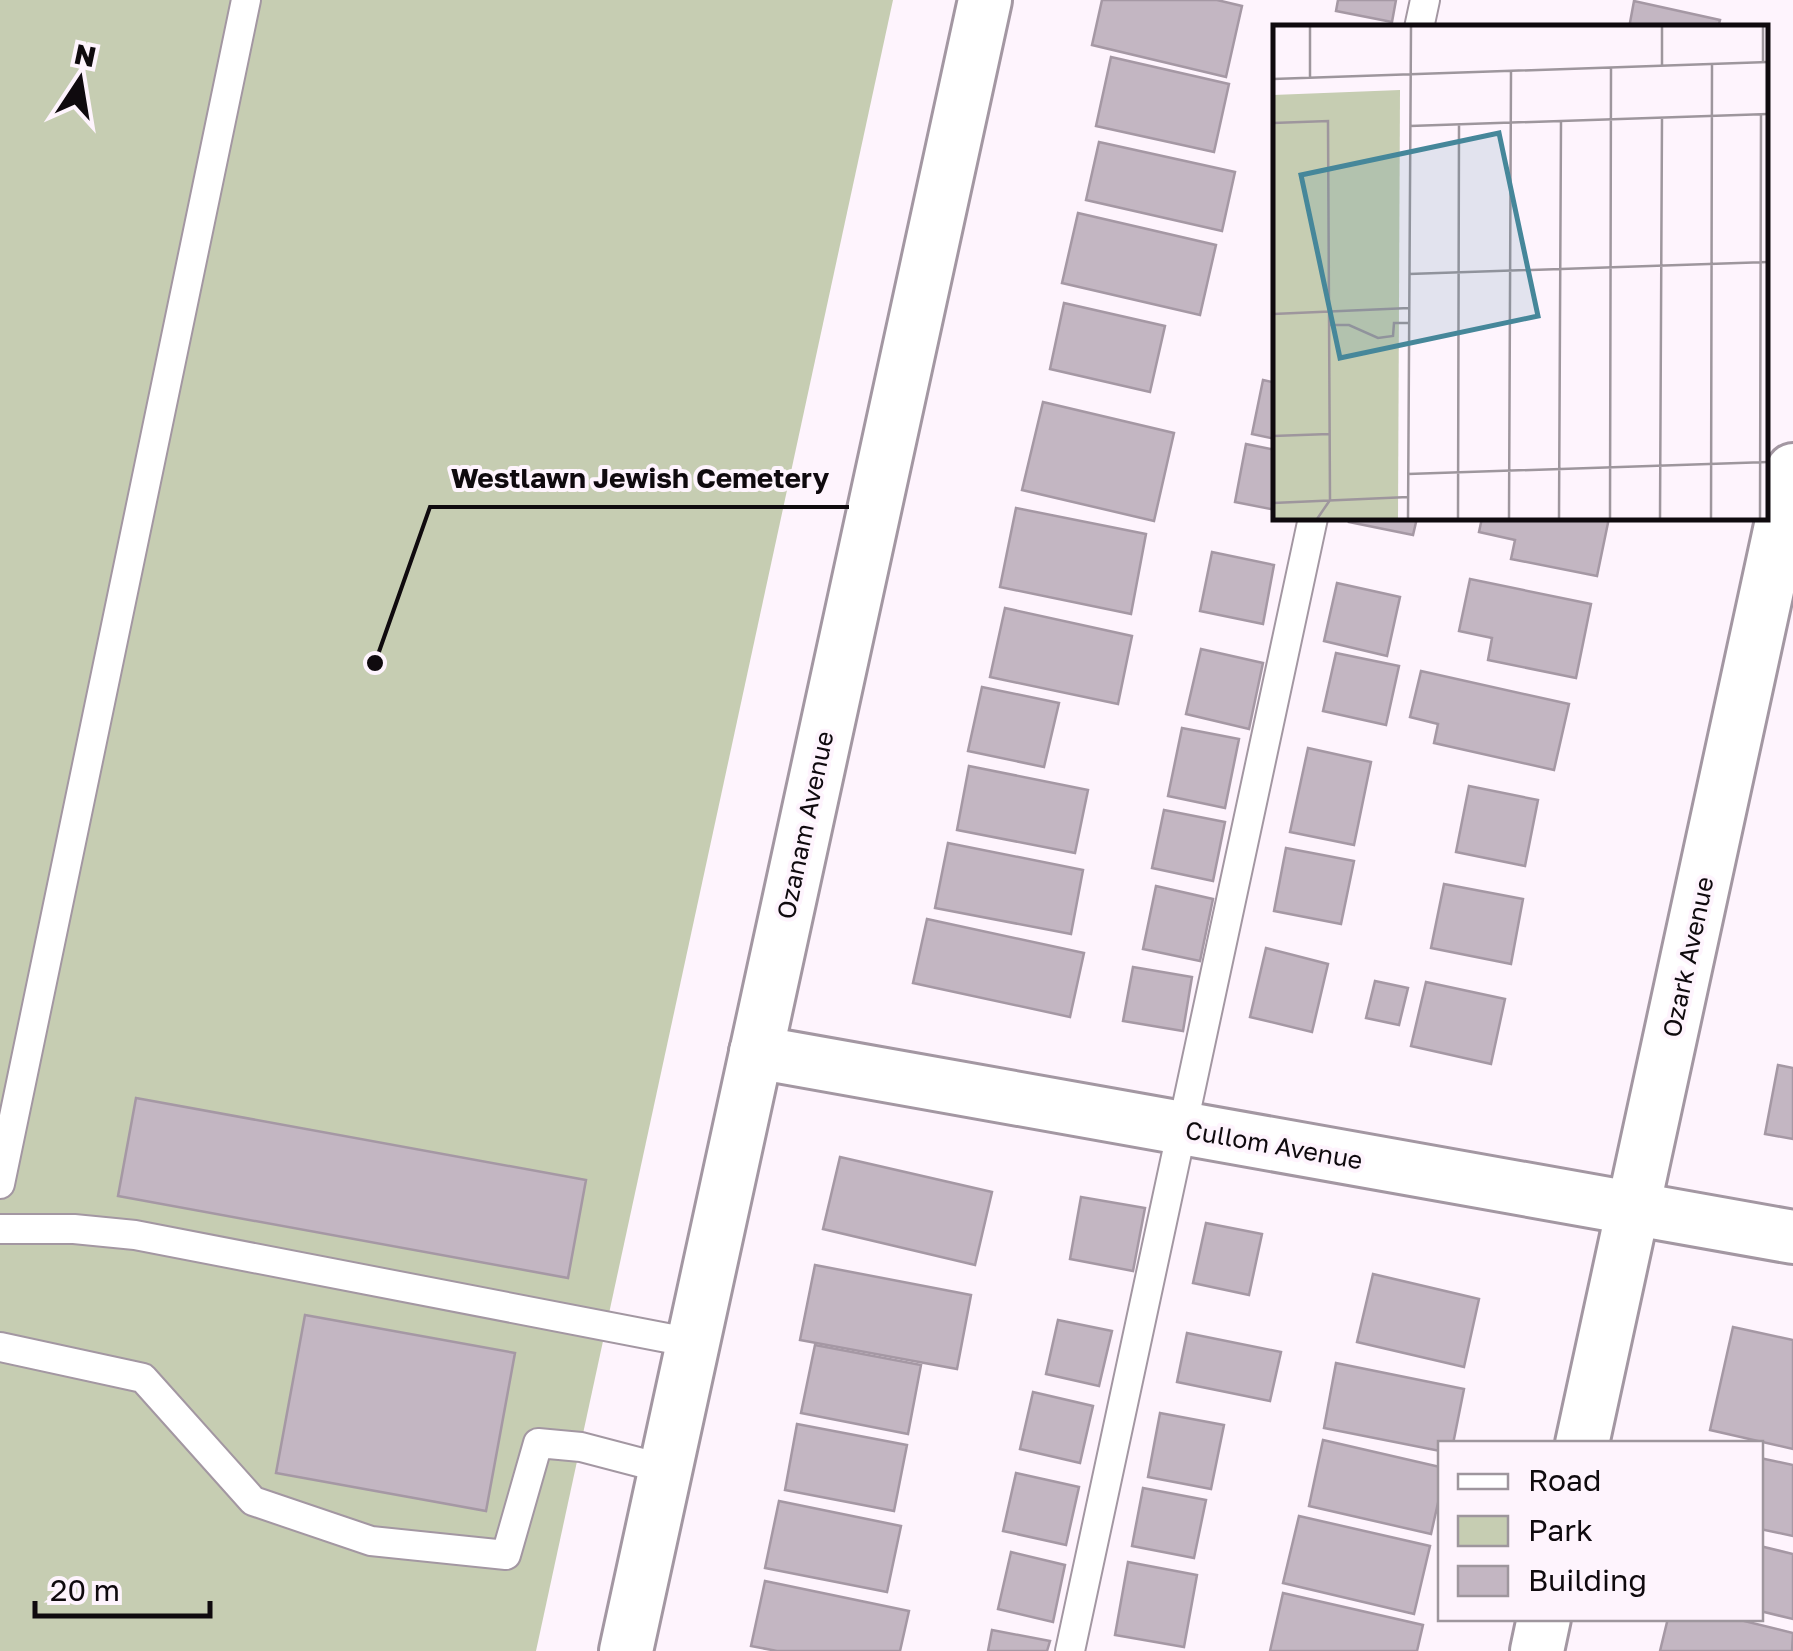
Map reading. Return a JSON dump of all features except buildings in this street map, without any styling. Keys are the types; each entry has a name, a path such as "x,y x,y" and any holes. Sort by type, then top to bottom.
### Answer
{"street":[{"name":"Ozanam Avenue","path":"626,1651 985,0"},
{"name":"Ozark Avenue","path":"1583,1441 1793,470"},
{"name":"Cullom Avenue","path":"756,1052 1793,1237"},
{"path":"1537,1651 1543,1621"}],"lane":[{"path":"0,1184 246,0"},
{"path":"1420,25 1425,0"},
{"path":"1070,1651 1314,520"},
{"path":"0,1229 74,1229 135,1235 693,1343"},
{"path":"0,1347 144,1378 254,1501 371,1541 506,1555 538,1443 580,1447 666,1469"}],"green space":[{"path":"0,0 893,0 536,1651 0,1651"}],"place":[{"name":"Westlawn Jewish Cemetery","path":"375,663"}]}
